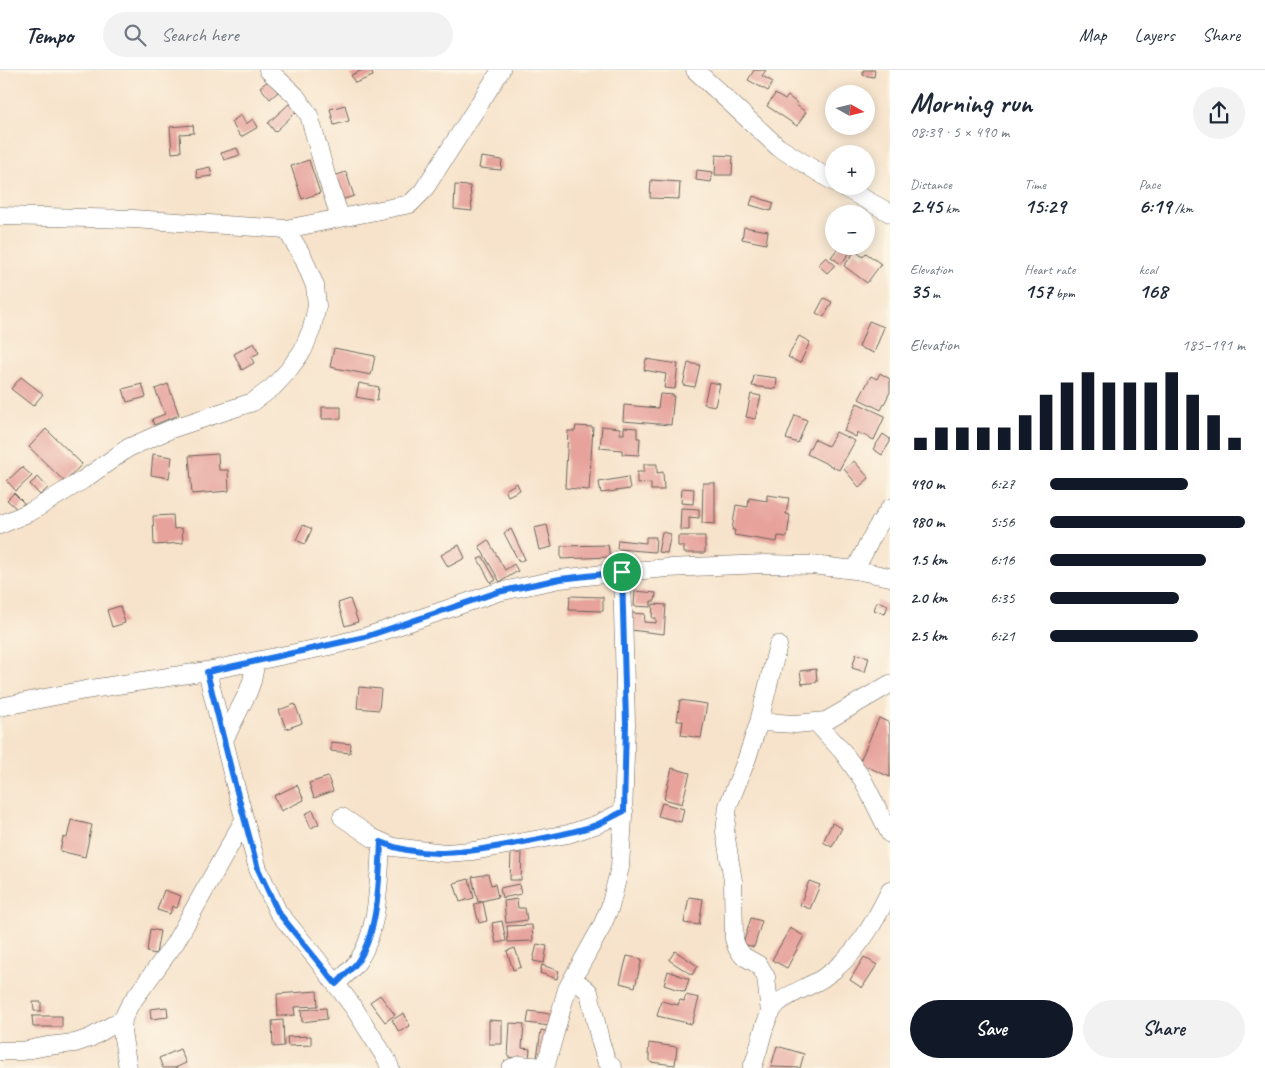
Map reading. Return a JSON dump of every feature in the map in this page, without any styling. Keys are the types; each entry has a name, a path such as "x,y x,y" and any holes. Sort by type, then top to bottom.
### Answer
{"street":[{"path":"268,70 296,95 309,115 340,217"},
{"path":"0,216 141,220 286,229 410,204 428,184 501,70"},
{"path":"695,70 778,147 825,176"},
{"path":"857,195 890,213"},
{"path":"0,525 32,511 83,480 128,448 172,429 252,402 273,387 303,350 312,328 317,306 314,286 309,271 286,229"},
{"path":"855,570 890,508"},
{"path":"0,707 85,690 207,672 365,637 498,592 560,579 622,572 765,564 812,565 855,570 890,577"},
{"path":"511,1068 520,1065 545,1067 567,989 601,928 610,907 620,867 624,811 626,724 622,572"},
{"path":"770,1013 766,977 759,965 743,956 737,948 734,939 733,881 725,832 728,806 759,722 778,646"},
{"path":"224,740 248,692 256,661"},
{"path":"207,672 258,869 278,912 336,984 359,1016 387,1060 390,1068"},
{"path":"759,722 796,724 826,721 890,684"},
{"path":"816,722 843,752 864,780 888,823"},
{"path":"342,817 373,838 393,847 437,852 473,851 568,834 598,824 624,811"},
{"path":"128,1068 122,1032 123,1020 129,1006 144,983 175,944 244,820"},
{"path":"336,984 356,964 365,948 373,923 381,842"},
{"path":"752,1068 770,1013 781,1001 825,977 844,960 866,936 890,891"},
{"path":"573,978 589,992 606,1060 613,1068"},
{"path":"0,1051 76,1044 123,1020"}],"building":[{"path":"363,70 371,70 373,76 355,83 351,75"},
{"path":"754,70 766,70 762,76 773,82 768,91 748,80"},
{"path":"863,70 875,70 874,77 863,75"},
{"path":"268,81 278,92 270,99 260,87"},
{"path":"775,94 785,100 788,96 806,112 797,126 767,106"},
{"path":"289,104 296,112 275,132 268,123"},
{"path":"345,105 349,121 334,125 330,109"},
{"path":"241,115 246,124 253,119 258,127 241,137 231,122"},
{"path":"193,125 194,133 180,134 181,152 172,153 170,127"},
{"path":"237,148 240,155 224,160 221,153"},
{"path":"716,155 733,156 732,175 715,175"},
{"path":"481,157 502,160 501,170 479,168"},
{"path":"309,160 320,193 302,199 291,166"},
{"path":"210,167 212,176 197,178 196,170"},
{"path":"697,170 713,172 711,182 696,180"},
{"path":"346,172 354,196 341,200 334,176"},
{"path":"651,180 680,182 679,199 650,198"},
{"path":"455,185 470,186 472,211 454,209"},
{"path":"753,196 774,203 771,211 750,205"},
{"path":"744,227 768,231 766,244 742,239"},
{"path":"833,255 848,255 841,264 831,257"},
{"path":"852,255 863,257 869,255 881,264 867,283 844,266"},
{"path":"826,257 835,265 827,273 818,265"},
{"path":"824,298 832,302 824,317 816,313"},
{"path":"869,321 884,327 874,353 859,347"},
{"path":"799,336 810,342 800,363 788,357"},
{"path":"254,343 259,353 251,357 254,363 242,370 234,354"},
{"path":"334,348 375,356 371,375 330,367"},
{"path":"646,359 678,364 675,389 664,388 666,374 644,370"},
{"path":"688,363 700,365 695,387 683,385"},
{"path":"880,373 890,379 890,392 881,410 859,399 871,376 877,379"},
{"path":"754,375 777,378 776,389 752,386"},
{"path":"21,377 43,394 33,406 11,389"},
{"path":"709,382 720,384 715,406 704,404"},
{"path":"359,383 379,387 377,401 356,397"},
{"path":"142,384 146,397 127,402 123,389"},
{"path":"168,384 179,415 154,425 152,419 165,414 155,389"},
{"path":"660,394 674,395 671,425 623,421 624,405 658,408"},
{"path":"751,394 761,396 755,419 746,417"},
{"path":"857,403 885,416 874,440 857,432 856,437 844,431"},
{"path":"322,407 341,407 341,419 322,419"},
{"path":"795,415 807,420 798,443 786,439"},
{"path":"576,426 593,427 589,490 565,488 568,431 575,431"},
{"path":"602,426 620,428 620,434 624,434 624,427 637,428 637,438 640,438 639,455 622,454 622,450 600,448"},
{"path":"46,429 82,464 65,482 29,447"},
{"path":"836,432 855,441 839,470 807,454 814,439 828,446"},
{"path":"883,434 890,439 890,442 882,455 873,449"},
{"path":"153,454 172,457 169,478 151,475"},
{"path":"218,454 219,470 228,470 229,491 192,494 189,456"},
{"path":"854,461 869,478 859,487 844,469"},
{"path":"644,464 657,464 657,473 663,472 664,490 651,490 651,483 637,484 637,472 644,472"},
{"path":"22,467 32,476 16,491 7,481"},
{"path":"38,477 48,488 40,495 30,484"},
{"path":"628,477 630,489 601,493 599,482"},
{"path":"517,483 520,490 508,496 505,490"},
{"path":"703,483 715,483 715,524 702,523"},
{"path":"682,488 694,489 693,504 681,503"},
{"path":"14,493 24,503 18,510 7,500"},
{"path":"767,495 789,498 786,514 790,515 787,537 778,536 777,542 734,535 735,530 732,530 736,505 748,507 749,498 767,501"},
{"path":"681,508 699,509 699,518 689,517 689,530 680,530"},
{"path":"173,515 174,529 182,528 183,543 154,545 153,516"},
{"path":"303,525 312,529 305,544 296,540"},
{"path":"547,525 552,547 539,550 534,528"},
{"path":"511,529 525,559 519,562 504,533"},
{"path":"662,532 671,534 667,553 658,552"},
{"path":"678,536 705,536 705,553 684,553 684,546 678,546"},
{"path":"646,537 656,537 655,552 617,549 618,540 646,543"},
{"path":"488,540 505,570 514,564 518,571 500,582 479,546"},
{"path":"459,545 465,558 448,567 441,555"},
{"path":"608,545 610,557 561,559 561,546"},
{"path":"483,557 496,580 491,583 478,559"},
{"path":"635,591 656,593 655,601 651,601 651,607 634,606"},
{"path":"570,596 603,597 603,611 569,610"},
{"path":"350,599 358,622 345,626 338,603"},
{"path":"877,601 888,605 885,614 874,610"},
{"path":"653,604 666,605 664,634 630,630 631,613 645,614 644,622 656,623 656,618 652,618"},
{"path":"120,606 125,623 112,627 107,610"},
{"path":"856,654 869,657 865,672 852,668"},
{"path":"816,669 817,682 802,684 800,671"},
{"path":"359,687 381,689 379,710 357,708"},
{"path":"680,700 707,704 701,738 681,735 683,721 677,721"},
{"path":"295,704 302,723 286,729 279,710"},
{"path":"879,718 890,723 890,777 859,763"},
{"path":"331,742 351,744 350,753 331,751"},
{"path":"672,768 690,773 682,804 664,799"},
{"path":"328,777 333,791 314,798 309,783"},
{"path":"297,785 304,800 281,811 274,796"},
{"path":"662,803 684,809 681,822 658,816"},
{"path":"313,810 319,824 311,828 305,814"},
{"path":"71,820 92,825 85,857 60,851 63,837 67,838"},
{"path":"832,823 842,828 832,847 823,842"},
{"path":"511,853 522,853 521,880 510,880"},
{"path":"488,874 491,885 495,884 498,897 478,902 472,877"},
{"path":"469,879 474,898 460,902 454,883"},
{"path":"809,881 820,885 810,909 800,905"},
{"path":"519,884 521,894 502,898 500,888"},
{"path":"164,890 181,896 177,908 172,906 170,914 157,910"},
{"path":"689,897 703,899 699,925 684,923"},
{"path":"517,899 518,908 525,908 527,920 506,923 504,901"},
{"path":"483,902 487,921 479,923 474,904"},
{"path":"751,918 762,921 754,947 743,944"},
{"path":"502,921 506,941 496,943 492,923"},
{"path":"532,925 533,941 508,942 507,926"},
{"path":"790,928 804,936 787,968 772,960"},
{"path":"150,929 160,931 156,954 147,952"},
{"path":"537,944 547,946 544,963 533,961"},
{"path":"515,948 521,967 513,970 507,951"},
{"path":"675,951 698,966 692,975 669,960"},
{"path":"627,956 642,959 635,987 620,983"},
{"path":"864,957 877,965 862,988 850,980"},
{"path":"542,965 559,971 557,979 540,973"},
{"path":"668,971 689,979 685,992 664,985"},
{"path":"317,991 318,1006 294,1007 295,1015 278,1016 277,994"},
{"path":"380,995 395,1015 385,1022 370,1002"},
{"path":"686,995 699,998 692,1024 657,1016 661,1001 678,1005 680,1000 684,1001"},
{"path":"33,1002 41,1002 41,1011 34,1011"},
{"path":"167,1007 168,1017 151,1019 150,1009"},
{"path":"326,1008 327,1019 302,1022 301,1010"},
{"path":"529,1011 551,1014 550,1026 527,1023"},
{"path":"404,1013 410,1026 399,1032 392,1020"},
{"path":"32,1016 62,1016 62,1027 33,1027"},
{"path":"283,1020 284,1046 273,1047 272,1021"},
{"path":"489,1020 502,1021 502,1044 489,1044"},
{"path":"510,1023 524,1024 522,1048 530,1049 529,1059 508,1057"},
{"path":"541,1030 549,1032 546,1059 537,1058"},
{"path":"311,1036 311,1045 288,1046 287,1037"},
{"path":"649,1043 677,1047 675,1065 650,1062 650,1055 648,1055"},
{"path":"777,1046 804,1054 800,1068 771,1067"},
{"path":"180,1049 186,1063 175,1068 163,1068 159,1058"}],"route":[{"path":"622,572 626,724 624,811 598,824 568,834 473,851 445,853 412,850 393,847 381,842 373,923 365,948 356,964 336,984 278,912 258,869 207,672 365,637 498,592 560,579 622,572"}]}
